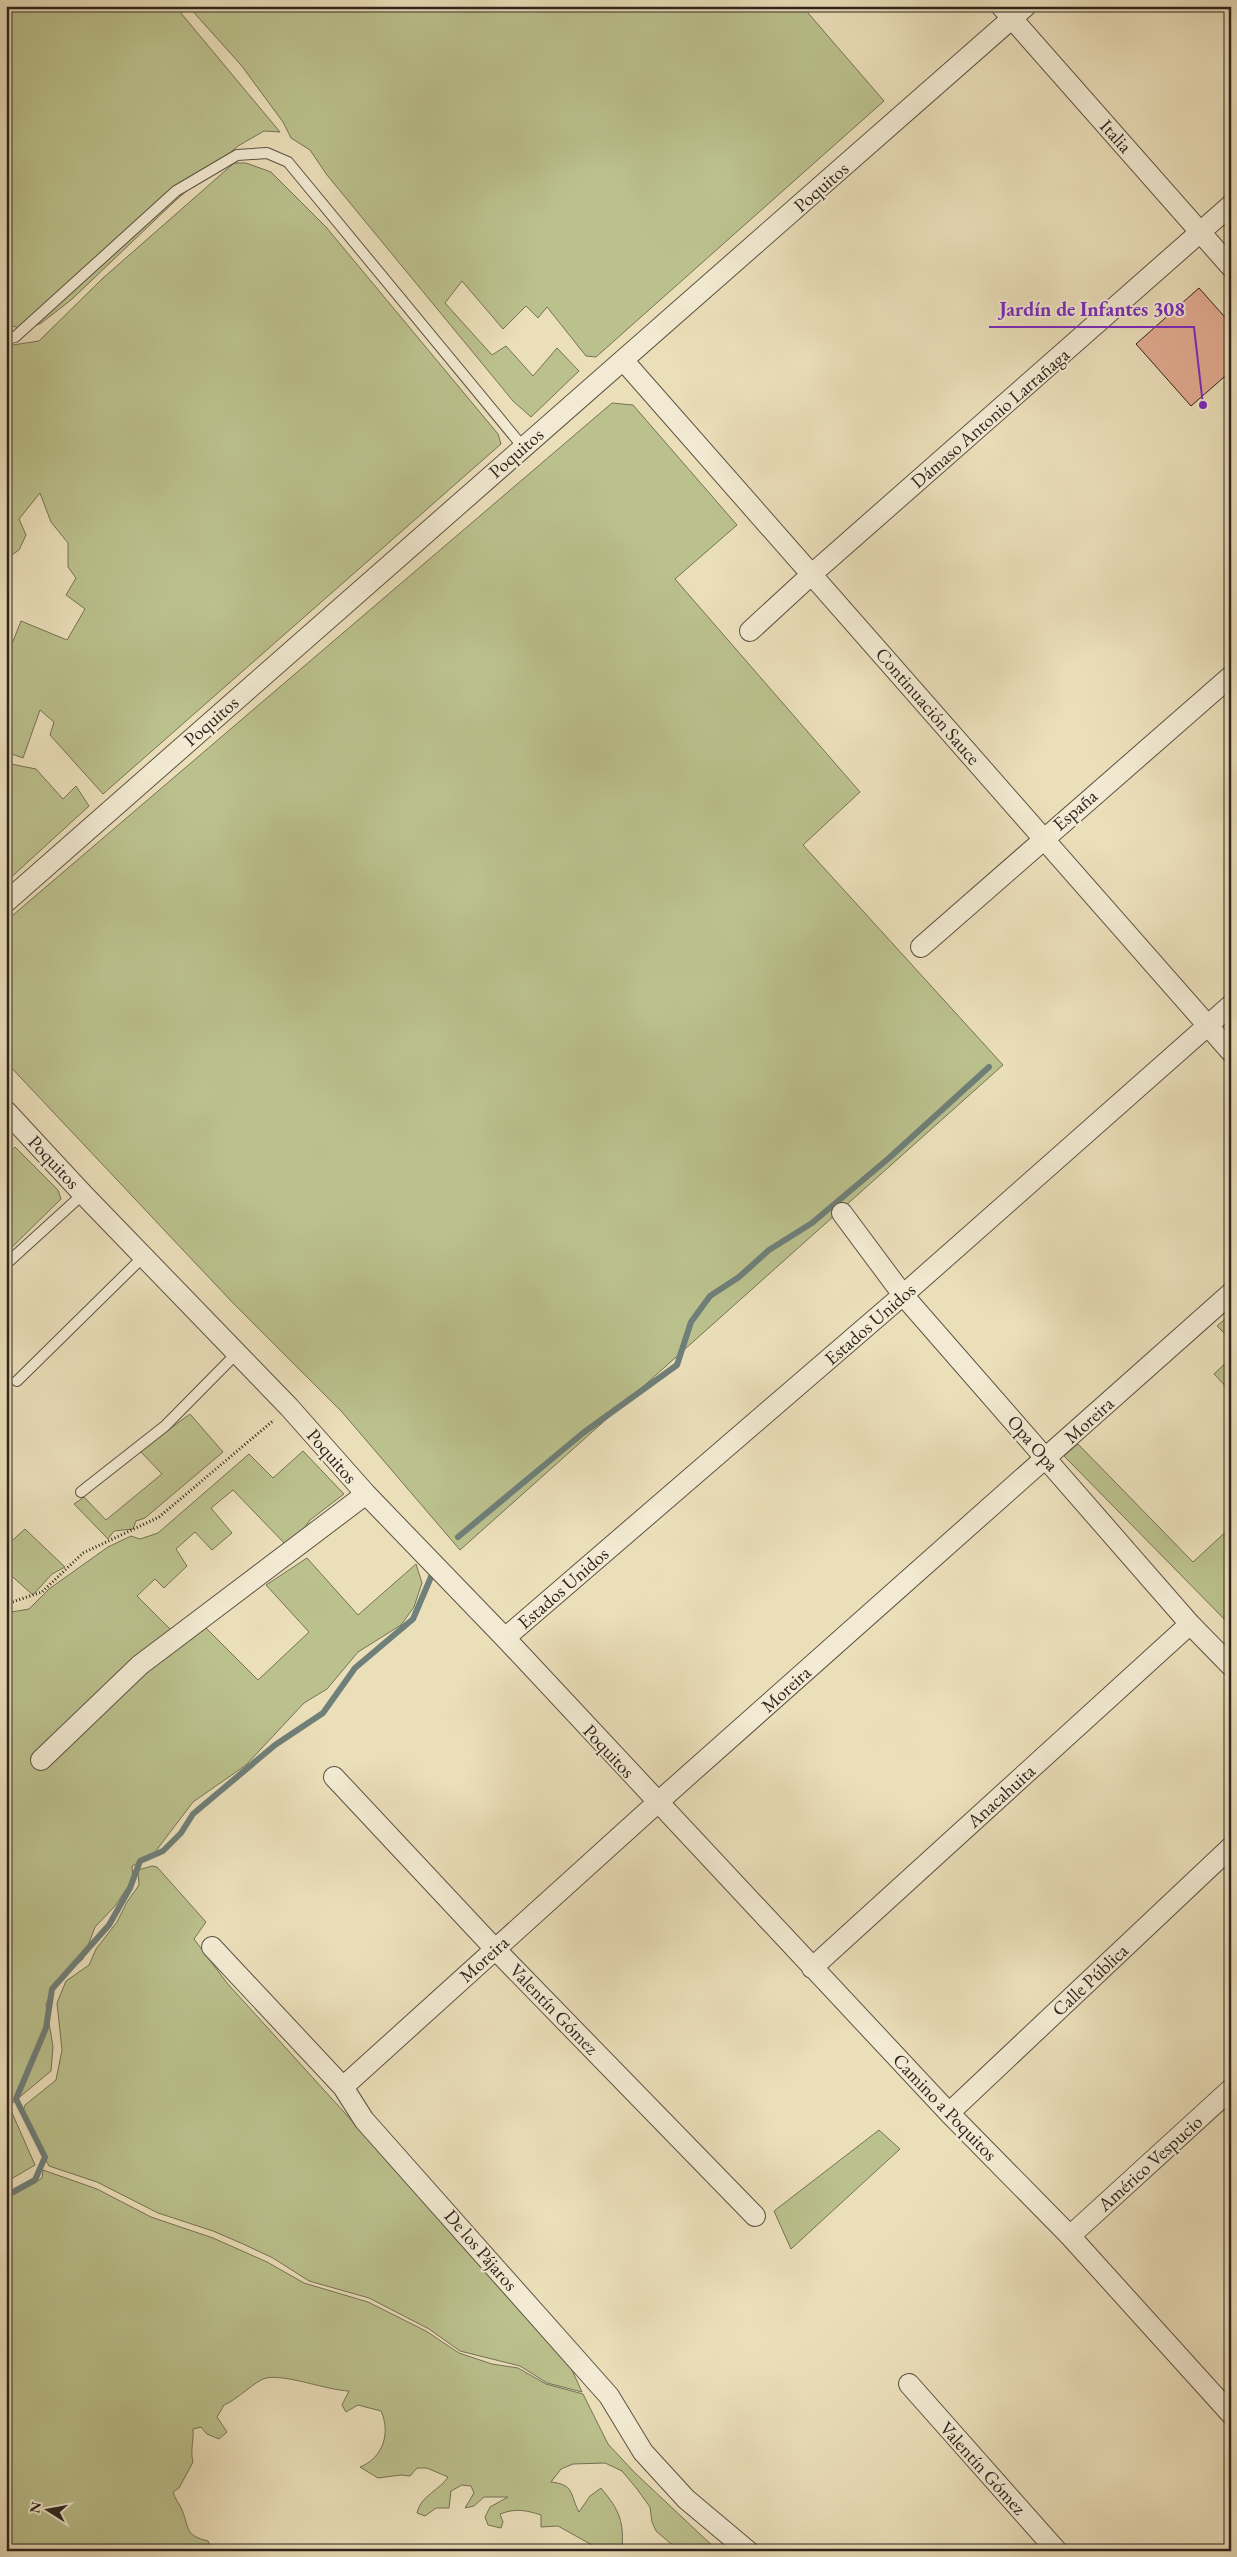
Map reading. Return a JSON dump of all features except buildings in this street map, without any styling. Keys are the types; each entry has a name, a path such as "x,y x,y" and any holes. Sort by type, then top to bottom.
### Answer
{"street":[{"name":"Italia","path":"1013,11 1231,267"},
{"name":"Poquitos","path":"6,902 624,360 1013,11"},
{"name":"Dámaso Antonio Larrañaga","path":"750,631 812,574 1231,205"},
{"name":"Continuación Sauce","path":"624,360 1231,1052"},
{"name":"España","path":"921,947 1043,838 1231,676"},
{"name":"Estados Unidos","path":"505,1638 903,1295 1231,1005"},
{"name":"Poquitos","path":"6,1111 83,1194 289,1407 366,1494 505,1638 657,1803"},
{"name":"Opa Opa","path":"842,1213 903,1295 1190,1624 1231,1666"},
{"name":"Moreira","path":"343,2087 657,1803 1231,1293"},
{"path":"41,1760 140,1665 366,1494"},
{"name":"Anacahuita","path":"812,1968 1190,1624"},
{"name":"Valentín Gómez","path":"334,1777 495,1949 755,2216"},
{"name":"Camino a Poquitos","path":"657,1803 949,2113 1070,2236 1231,2414"},
{"name":"Calle Pública","path":"949,2113 1231,1848"},
{"name":"De los Pájaros","path":"212,1947 343,2087 364,2120 610,2396 644,2452 686,2499 748,2551"},
{"name":"Américo Vespucio","path":"1070,2236 1231,2089"},
{"name":"Valentín Gómez","path":"909,2384 1057,2551"}],"lane":[{"path":"6,339 15,337 176,191 237,154 267,152 288,162 523,447"},
{"path":"6,1264 83,1194"},
{"path":"17,1381 144,1256"},
{"path":"81,1492 164,1426 236,1353"}],"path":[{"path":"6,1604 42,1592 83,1553 159,1517 289,1407"}],"green space":[{"path":"6,6 175,6 280,132 264,131 238,146 174,202 71,300 40,324 21,328 6,325"},
{"path":"188,6 802,6 884,101 596,357 586,356 547,307 538,318 526,306 503,329 462,281 445,303 492,355 506,346 533,376 557,348 579,371 531,417 513,401 327,175 310,150 291,138 283,122 241,65"},
{"path":"234,163 246,163 271,172 326,227 498,434 501,444 103,794 50,735 54,722 40,710 23,758 6,752 6,659 21,621 67,640 85,609 66,595 76,578 68,567 68,543 51,522 40,493 19,519 26,535 19,550 6,559 6,346 39,341 102,279"},
{"path":"612,403 633,405 737,525 675,579 860,792 803,845 1003,1065 460,1550 342,1412 232,1302 6,1062 6,921"},
{"path":"11,764 36,769 63,799 76,786 89,806 6,882 6,766"},
{"path":"15,1147 58,1190 61,1199 6,1253 6,1155"},
{"path":"1231,1314 1231,1340 1217,1326"},
{"path":"1231,1358 1231,1392 1214,1374"},
{"path":"190,1414 223,1452 145,1518 136,1521 133,1529 114,1531 108,1539 74,1504 84,1497 106,1520 162,1474 140,1451"},
{"path":"1078,1444 1193,1562 1231,1527 1231,1626 1064,1456"},
{"path":"303,1451 344,1494 310,1520 300,1534 287,1546 233,1490 211,1508 232,1533 212,1550 195,1532 176,1549 187,1566 164,1588 155,1579 137,1596 182,1641 192,1639 204,1626 258,1680 309,1632 266,1585 307,1558 358,1615 416,1564 422,1583 414,1607 401,1625 358,1652 327,1689 304,1703 246,1765 193,1802 152,1856 132,1866 133,1879 115,1906 95,1927 83,1959 57,1980 46,2004 53,2047 51,2071 9,2106 35,2165 6,2182 6,1613 29,1609 49,1589 108,1547 131,1536 140,1539 158,1533 249,1454 273,1478"},
{"path":"25,1529 65,1567 52,1574 33,1595 6,1571 6,1546"},
{"path":"152,1866 157,1867 206,1922 194,1939 227,1983 566,2357 582,2392 547,2383 520,2366 460,2351 429,2329 369,2298 309,2281 273,2258 243,2244 213,2231 158,2213 97,2182 49,2166 22,2113 25,2105 56,2080 62,2050 57,2003 66,1981 89,1965 96,1949 117,1922 127,1902 139,1885 138,1870"},
{"path":"879,2130 900,2149 791,2249 774,2211"},
{"path":"43,2170 97,2189 151,2217 213,2238 267,2262 304,2283 368,2302 426,2331 459,2353 492,2364 518,2368 546,2384 583,2394 608,2444 634,2472 718,2551 682,2551 670,2543 656,2531 652,2522 650,2507 637,2489 622,2471 605,2463 573,2464 561,2469 551,2482 559,2483 568,2488 579,2512 590,2496 601,2488 617,2510 622,2532 622,2551 594,2551 592,2545 558,2526 541,2527 541,2515 525,2511 516,2510 500,2514 503,2522 501,2528 488,2525 485,2517 490,2507 508,2497 484,2497 474,2506 465,2508 474,2493 471,2486 462,2485 451,2491 449,2508 436,2508 425,2516 417,2513 422,2502 448,2477 427,2468 417,2468 410,2476 401,2475 378,2478 360,2467 374,2458 383,2444 385,2428 381,2411 358,2405 346,2412 342,2405 349,2391 274,2377 262,2380 224,2405 217,2417 227,2432 219,2439 207,2434 201,2427 193,2429 193,2462 179,2488 173,2492 191,2534 208,2541 213,2551 6,2551 6,2195 42,2178"}],"waterway":[{"path":"458,1537 583,1433 677,1365 691,1322 710,1296 739,1277 769,1250 812,1223 889,1158 989,1067"},
{"path":"6,2196 35,2180 45,2157 16,2099 46,2028 52,1989 109,1925 130,1888 140,1861 163,1851 181,1833 193,1814 275,1745 323,1713 355,1668 413,1619 434,1570"}],"place":[{"name":"Jardín de Infantes 308","path":"1203,405"}]}
